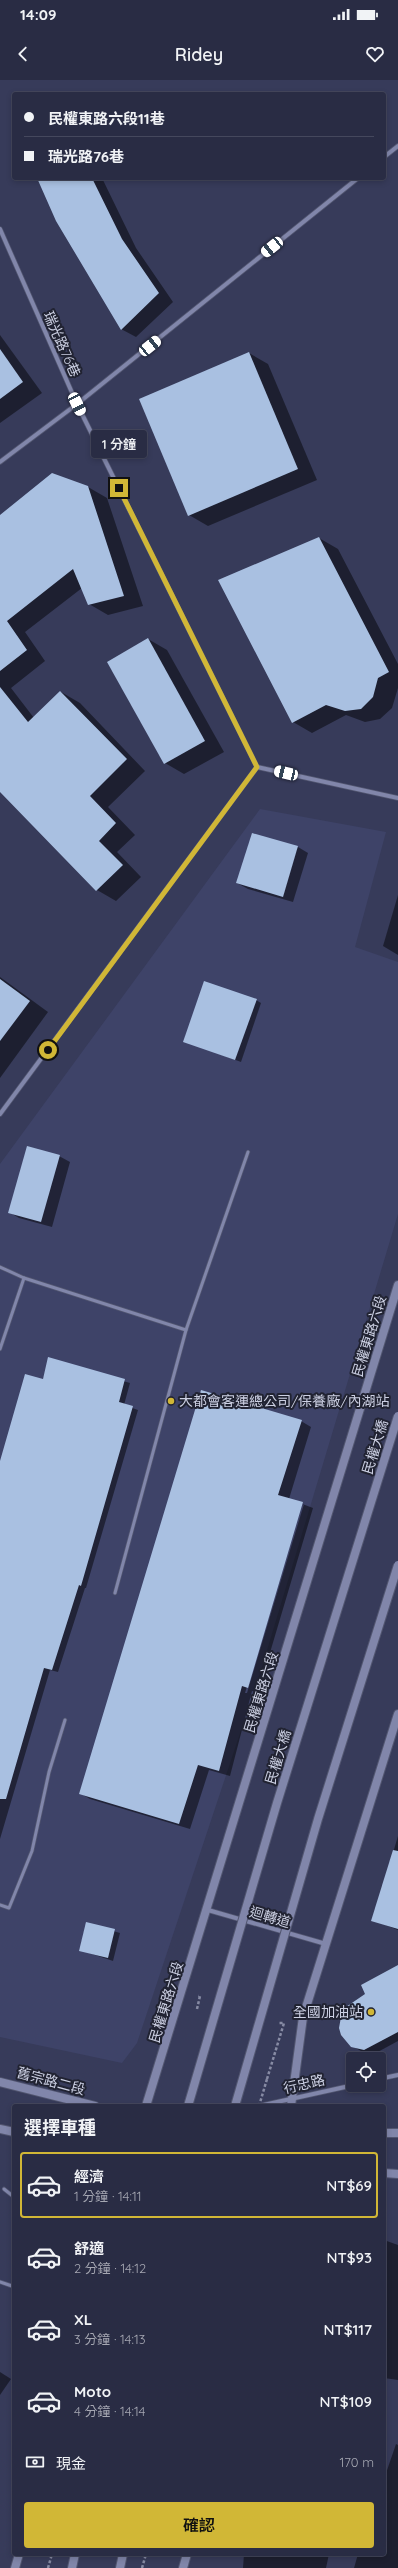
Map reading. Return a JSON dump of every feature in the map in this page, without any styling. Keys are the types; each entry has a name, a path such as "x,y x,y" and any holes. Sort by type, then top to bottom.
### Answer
{"main road":[{"name":"民權東路六段","path":"147,2104 208,1910 398,1285"},
{"name":"民權大橋","path":"189,2104 277,1803 398,1416"},
{"path":"236,2104 318,1819 398,1565"},
{"path":"291,2102 303,2017 398,1714"},
{"name":"舊宗路二段","path":"0,2082 87,2104"},
{"path":"0,2129 12,2132"},
{"path":"386,2133 398,2134"},
{"path":"386,2173 398,2174"},
{"path":"15,2568 18,2556"},
{"path":"72,2568 75,2556"},
{"path":"120,2568 123,2556"},
{"path":"183,2568 186,2556"}],"street":[{"path":"386,155 398,146"},
{"path":"0,462 77,404 356,180"},
{"name":"瑞光路76巷","path":"0,229 77,404 257,767"},
{"path":"0,1114 257,767 398,798"},
{"name":"迴轉道","path":"208,1910 326,1944"},
{"path":"386,2078 398,2074"},
{"name":"行忠路","path":"275,2104 291,2102 346,2087"}],"lane":[{"path":"115,1593 186,1330 248,1152"},
{"path":"0,1267 24,1278 186,1330"},
{"path":"0,1349 24,1278"},
{"path":"0,1905 9,1908 32,1851 49,1772 65,1720"},
{"path":"4,2189 12,2195"},
{"path":"0,2282 12,2286"}],"path":[{"path":"260,2104 284,2022"},
{"path":"48,2568 51,2556"},
{"path":"142,2568 145,2556"}],"shaded area":[{"name":"大都會客運總公司/保養廠/內湖站","path":"260,809 386,832 355,947 398,962 398,1214 262,1667 137,2043 122,2063 0,2037 0,1164"}],"building":[{"path":"38,180 93,180 122,239 159,293 121,330 56,221"},
{"path":"0,349 23,382 0,399"},
{"path":"249,352 298,469 188,516 139,399"},
{"path":"52,473 88,486 124,596 88,605 73,569 7,621 27,650 0,671 0,515"},
{"path":"319,537 389,672 378,678 373,697 361,709 345,711 326,705 292,723 218,580"},
{"path":"148,638 205,741 164,764 107,662"},
{"path":"0,687 28,722 60,691 127,759 90,796 116,823 99,841 123,865 96,891 0,792"},
{"path":"252,833 298,846 283,897 236,883"},
{"path":"0,979 30,1001 0,1041"},
{"path":"204,981 257,999 235,1060 183,1042"},
{"path":"27,1146 60,1155 41,1222 8,1213"},
{"path":"48,1357 125,1379 119,1402 133,1406 81,1586 79,1585 52,1670 44,1668 6,1799 0,1799 0,1461 25,1374 43,1379"},
{"path":"201,1390 302,1420 278,1495 303,1502 248,1688 242,1686 219,1771 198,1765 179,1824 79,1794"},
{"path":"393,1850 398,1851 398,1929 371,1921"},
{"path":"86,1922 115,1929 108,1958 79,1951"},
{"name":"全國加油站","path":"398,1965 398,2032 364,2050 351,2047 341,2035 339,2028 341,2017 346,2007 365,1994 361,1985"}],"place":[{"name":"大都會客運總公司/保養廠/內湖站","path":"171,1401"},
{"name":"全國加油站","path":"371,2012"}],"route":[{"path":"48,1050 257,767 119,488"}]}
